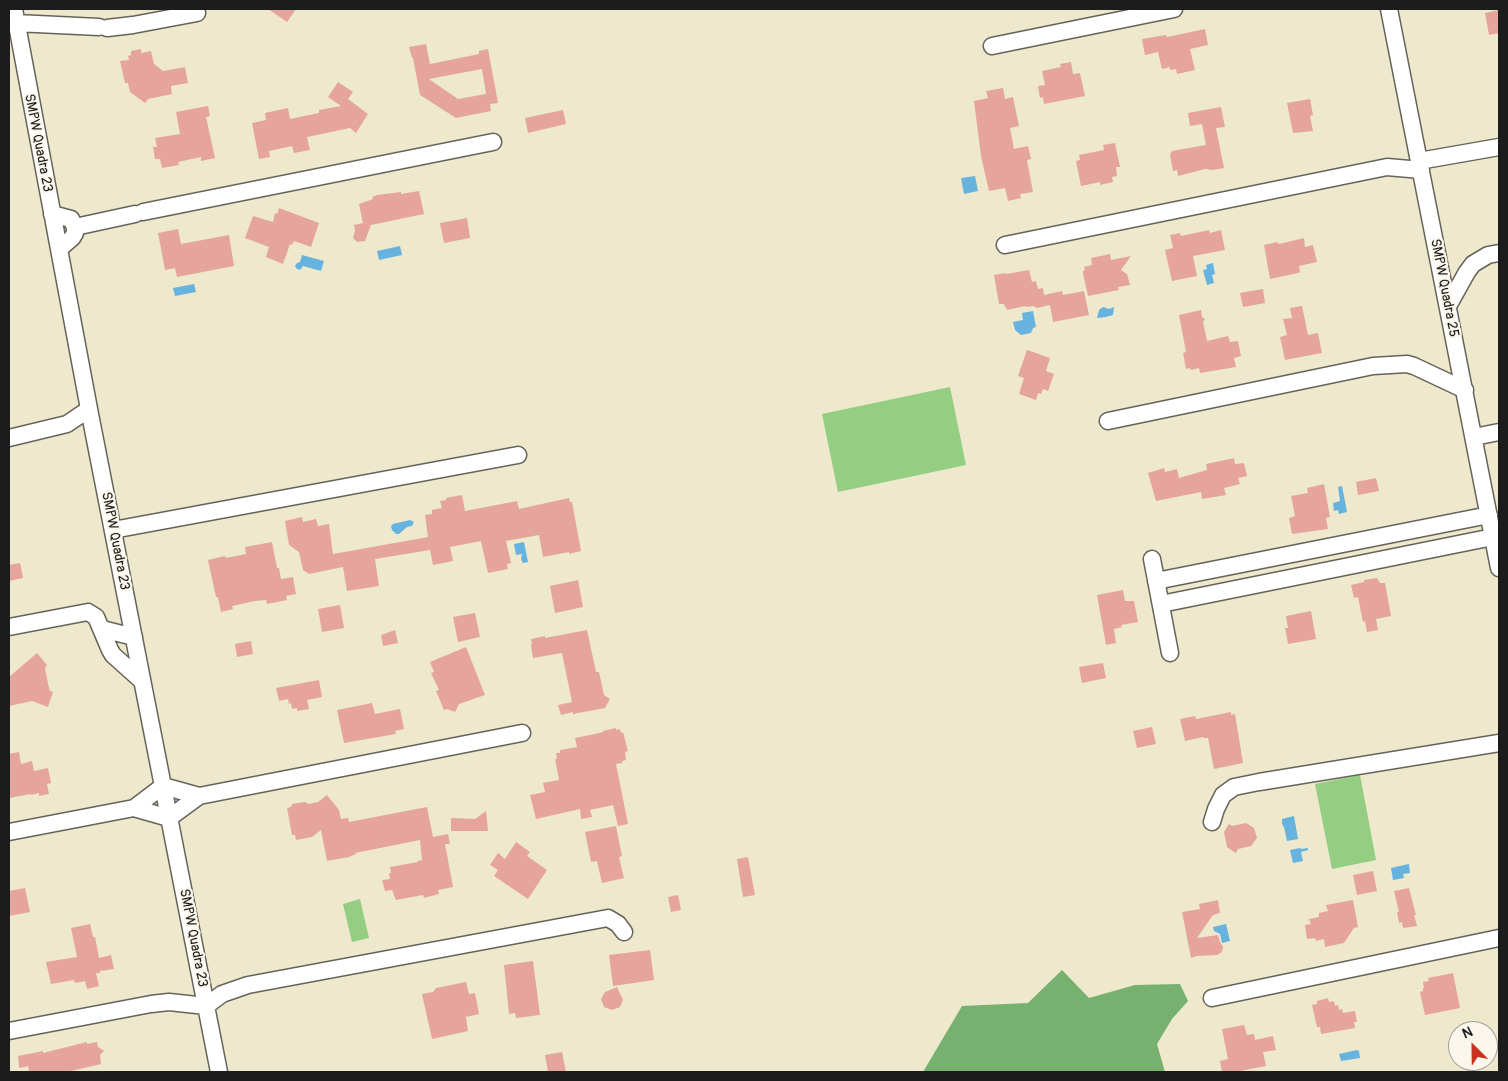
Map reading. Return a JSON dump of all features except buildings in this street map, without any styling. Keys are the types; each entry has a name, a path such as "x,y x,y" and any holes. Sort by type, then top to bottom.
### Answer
{"street":[{"path":"992,46 1174,9"},
{"name":"SMPW Quadra 25","path":"1389,9 1499,568"},
{"path":"1393,26 1398,9"},
{"path":"15,16 103,28 133,25 197,13"},
{"name":"SMPW Quadra 23","path":"15,16 93,431 219,1072"},
{"path":"9,63 26,77"},
{"path":"75,227 493,142"},
{"path":"1005,245 1419,160 1499,147"},
{"path":"52,214 70,219 75,227 75,233 72,238 59,249"},
{"path":"1448,306 1467,272 1474,264 1488,255 1499,253"},
{"path":"1108,421 1373,366 1406,364 1414,366 1465,390"},
{"path":"9,438 67,424 89,409"},
{"path":"67,424 93,431"},
{"path":"1474,437 1499,432"},
{"path":"113,530 518,455"},
{"path":"1156,582 1489,515"},
{"path":"1426,527 1430,550"},
{"path":"1161,604 1493,537"},
{"path":"1288,555 1293,578"},
{"path":"1152,559 1170,653"},
{"path":"9,627 84,612 92,614 96,617 113,656 142,681"},
{"path":"102,629 134,637"},
{"path":"134,808 169,818 198,796 522,733"},
{"path":"1212,822 1216,808 1223,795 1234,787 1499,742"},
{"path":"9,832 134,808 163,786 198,796"},
{"path":"9,1031 151,1004 169,1002 206,1006 222,994 248,985 608,918 618,924 624,932"},
{"path":"1212,998 1499,938"}],"green space":[{"path":"950,387 966,465 838,492 822,414"},
{"path":"1360,775 1376,860 1332,869 1315,784"},
{"path":"360,899 369,938 352,942 343,904"},
{"path":"1062,970 1089,998 1135,985 1180,984 1188,1001 1172,1019 1157,1044 1165,1072 923,1072 962,1006 1028,1003"}],"water":[{"path":"975,176 978,191 964,194 961,178"},
{"path":"400,246 402,255 379,260 377,251"},
{"path":"302,255 324,261 321,271 303,266 300,270 297,269 295,266 300,262"},
{"path":"1213,263 1215,274 1212,275 1214,283 1207,285 1203,270 1207,269 1206,265"},
{"path":"194,284 196,292 175,296 173,288"},
{"path":"1103,307 1109,309 1114,307 1113,315 1097,318 1099,310"},
{"path":"1033,311 1036,327 1033,328 1031,333 1021,335 1015,330 1013,322 1023,320 1022,313"},
{"path":"1342,486 1347,512 1339,514 1338,510 1334,511 1333,503 1340,501 1338,487"},
{"path":"410,520 414,522 412,526 407,527 399,534 392,530 391,526 393,524"},
{"path":"524,542 528,562 523,563 521,559 522,554 516,555 514,544"},
{"path":"1294,816 1298,839 1287,841 1282,819"},
{"path":"1308,848 1308,850 1301,852 1303,861 1293,863 1290,850"},
{"path":"1409,864 1410,873 1403,874 1404,878 1393,880 1391,868"},
{"path":"1226,924 1230,941 1222,943 1220,934 1214,931 1213,927"},
{"path":"1359,1051 1360,1058 1341,1061 1339,1054"}]}
